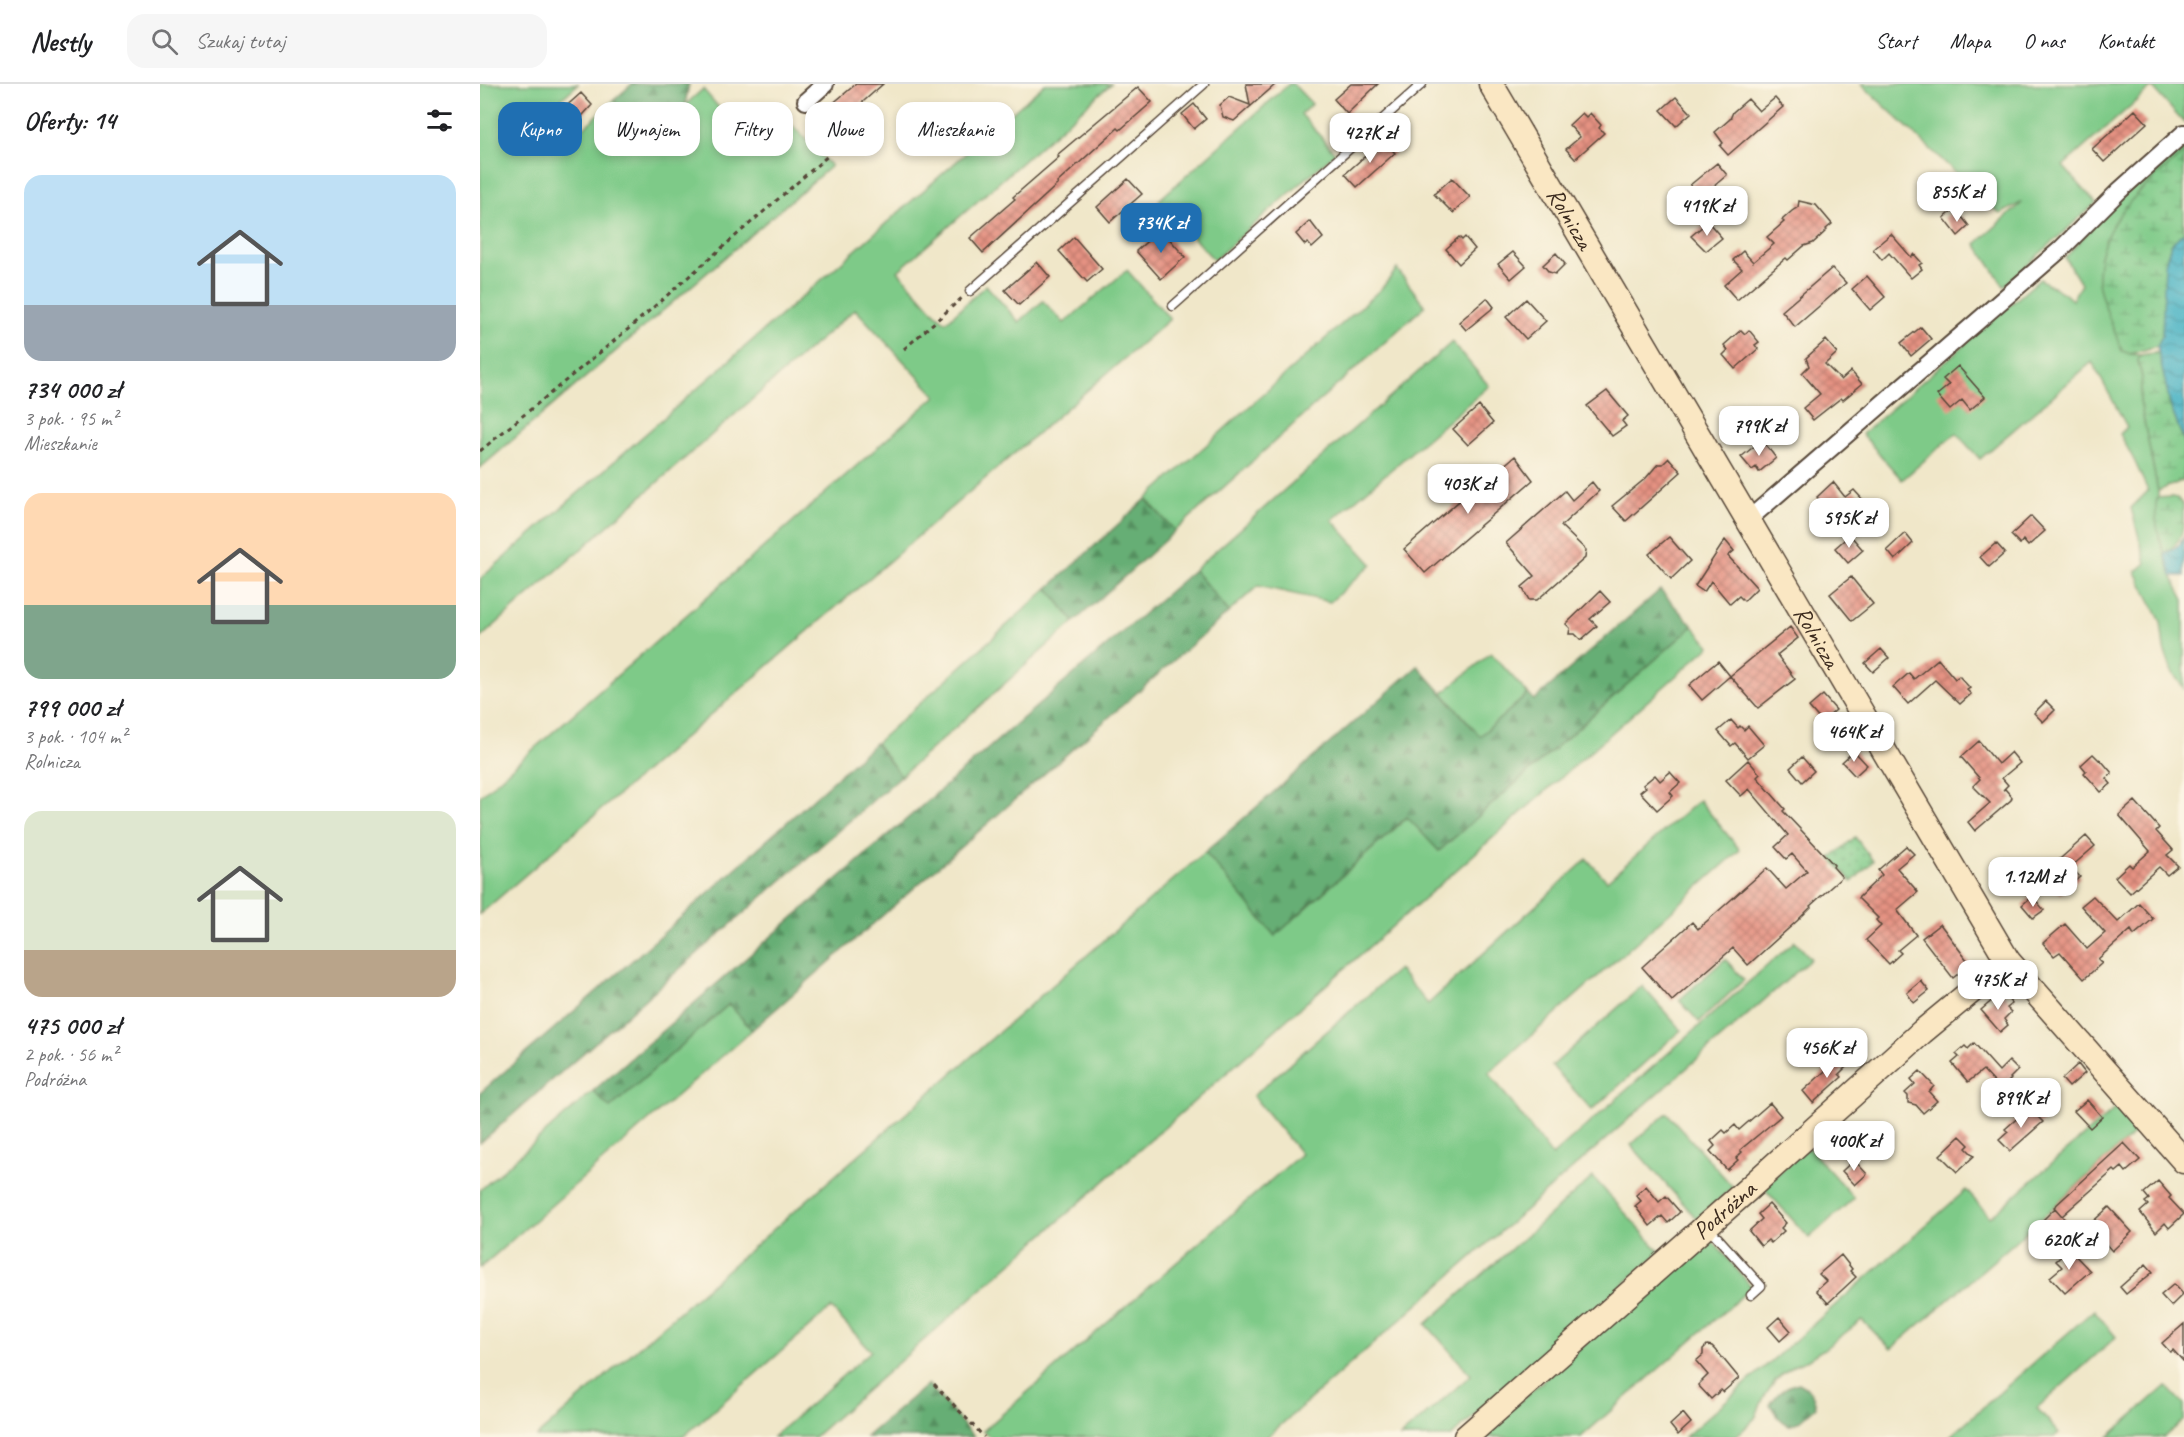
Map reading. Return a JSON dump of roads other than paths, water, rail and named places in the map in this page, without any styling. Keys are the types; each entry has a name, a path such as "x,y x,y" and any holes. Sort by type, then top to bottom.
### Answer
{"street":[{"path":"806,101 825,84"},
{"name":"Rolnicza","path":"1491,84 2008,961 2184,1161"},
{"path":"1749,519 2061,249 2119,190 2184,134"},
{"name":"Podróżna","path":"1466,1437 1922,1032 2008,961"}],"lane":[{"path":"970,291 1204,84"},
{"path":"1173,306 1422,84"},
{"path":"1707,1225 1761,1286 1751,1295"}],"water":[{"path":"2184,232 2184,441 2171,408 2157,346 2162,336 2165,264 2171,244"},
{"path":"2184,537 2184,576 2172,576 2165,554 2179,545"}]}
